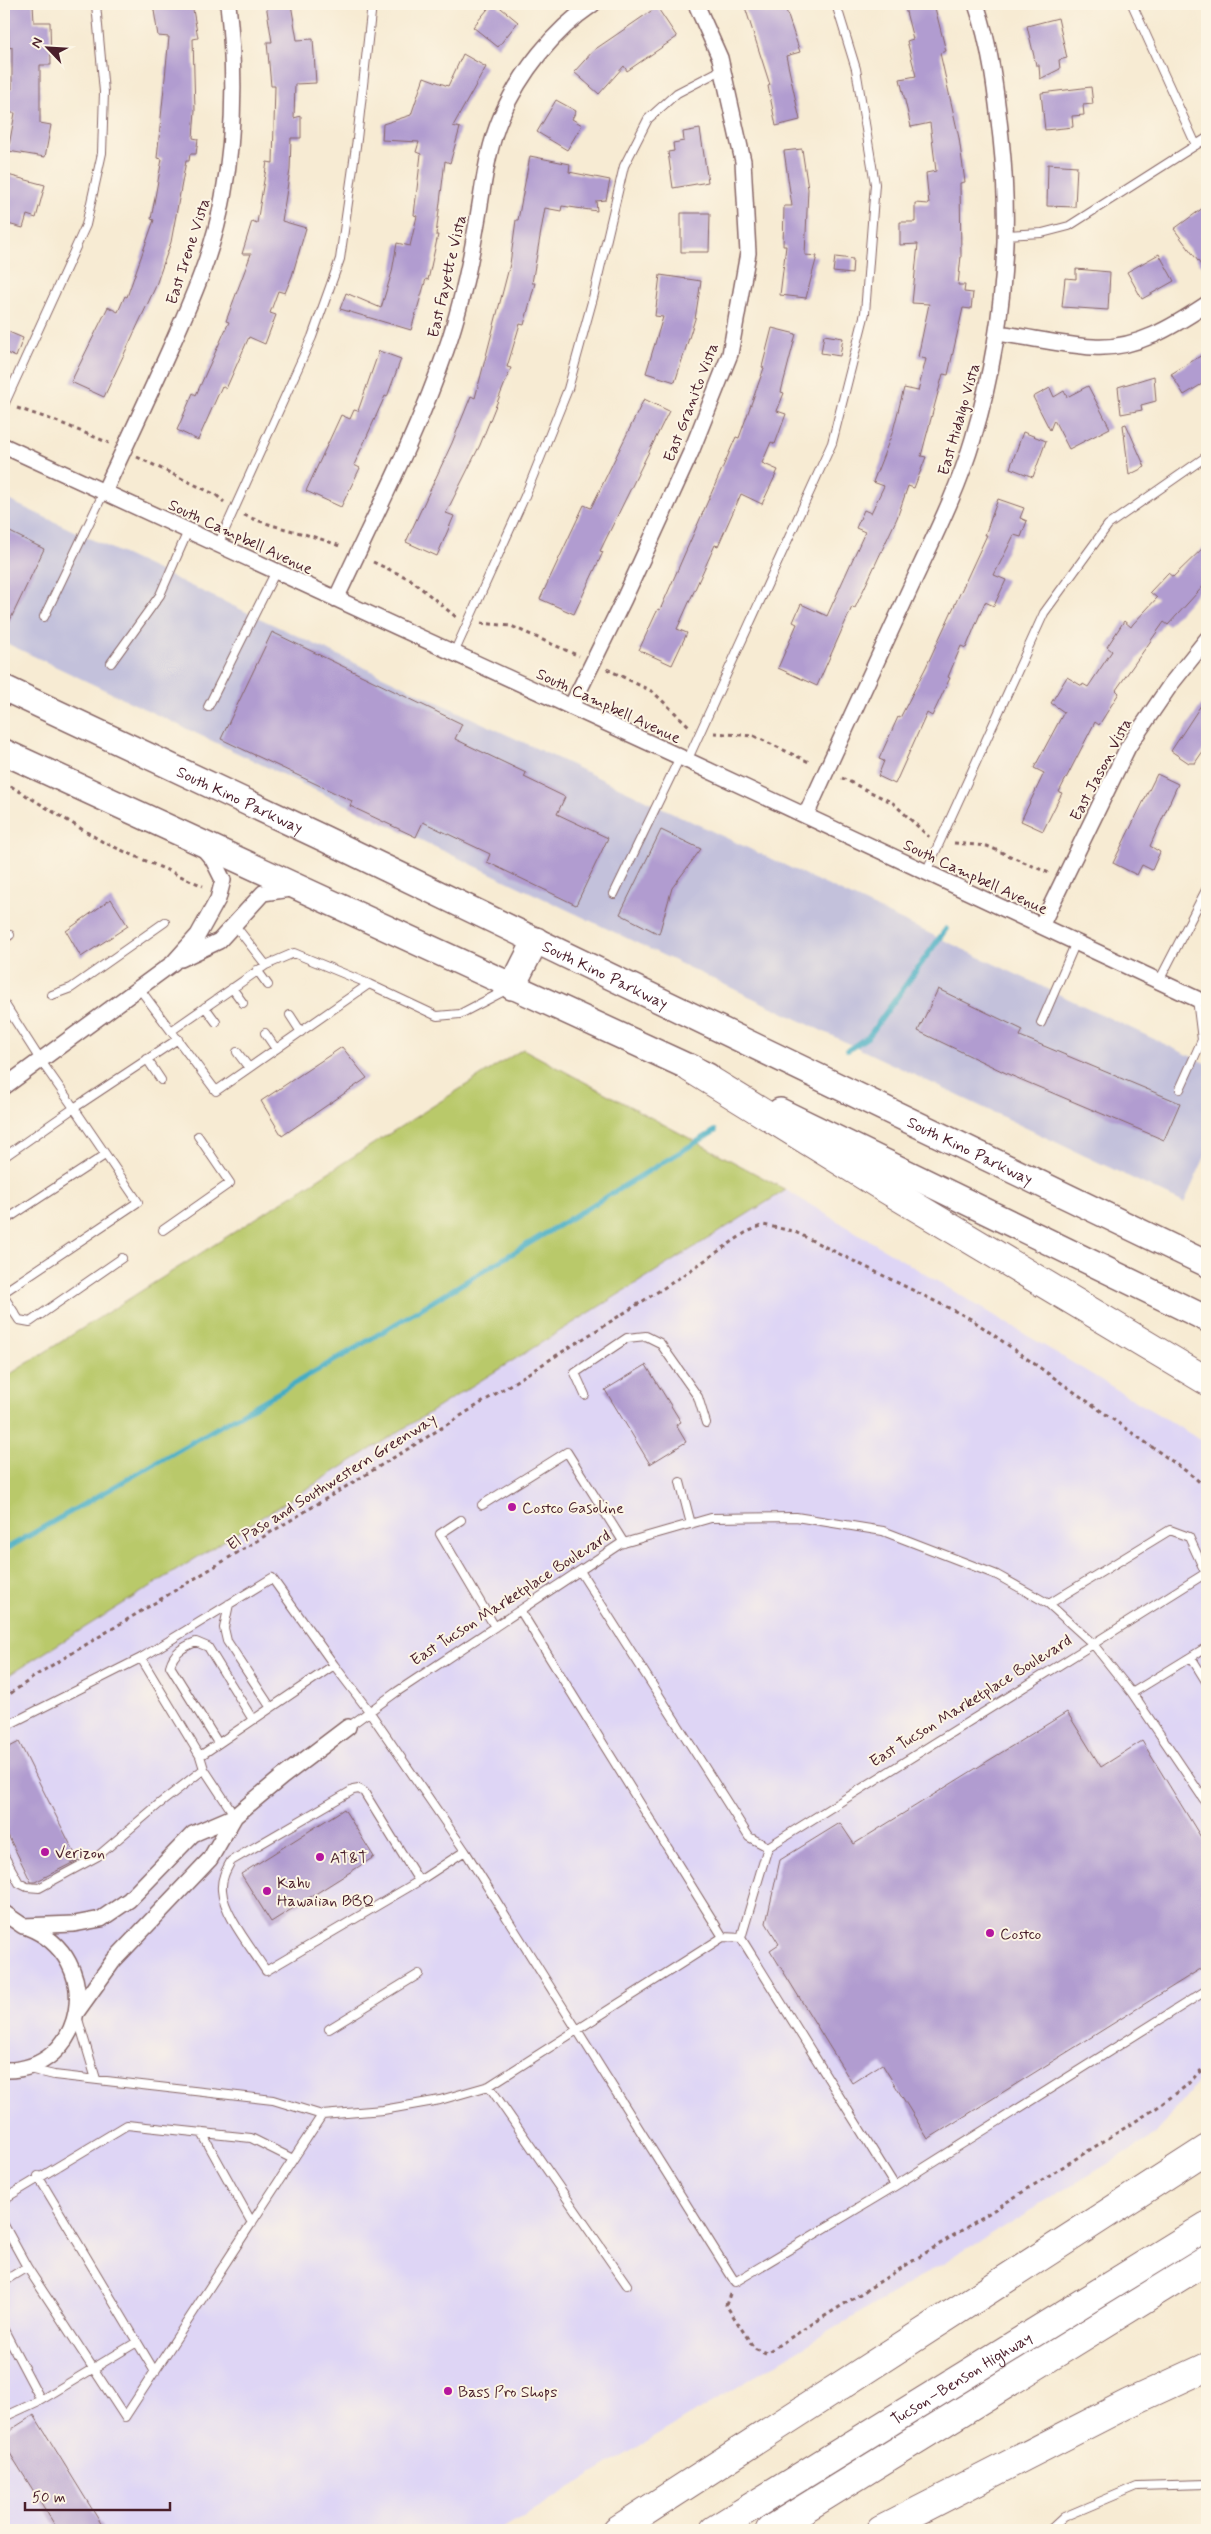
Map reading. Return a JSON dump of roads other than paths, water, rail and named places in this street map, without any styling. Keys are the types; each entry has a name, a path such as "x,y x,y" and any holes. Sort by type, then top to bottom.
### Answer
{"highway":[{"path":"690,1068 881,1186 1207,1381"},
{"path":"617,2530 1207,2149"},
{"name":"Tucson–Benson Highway","path":"714,2530 1207,2226"},
{"name":"Tucson–Benson Highway","path":"770,2530 1207,2260"},
{"path":"881,2530 1136,2400 1207,2367"}],"main road":[{"name":"South Kino Parkway","path":"4,688 536,940 1207,1264"},
{"path":"4,752 690,1068 1207,1319"},
{"path":"512,987 536,940"}],"street":[{"name":"East Irene Vista","path":"104,492 185,316 208,256 223,198 230,152 232,93 233,46 228,4"},
{"name":"East Fayette Vista","path":"336,599 428,399 447,349 464,290 490,151 501,117 523,75 548,43 576,15 593,4"},
{"name":"East Granito Vista","path":"571,707 624,599 691,452 730,354 748,253 743,161 720,58 696,4"},
{"name":"East Hidalgo Vista","path":"806,816 953,497 975,431 992,366 1002,308 1006,235 1006,182 996,86 976,4"},
{"path":"997,333 1094,347 1118,346 1146,338 1170,328 1207,304"},
{"name":"South Campbell Avenue","path":"4,446 684,759 1197,999"},
{"name":"East Jason Vista","path":"1041,926 1128,747 1160,699 1207,639"},
{"path":"173,963 198,935 218,900 223,880 213,860 198,842"},
{"path":"4,1087 41,1062 173,963 219,941 262,894 298,888"},
{"name":"East Tucson Marketplace Boulevard","path":"23,1926 74,1924 101,1919 129,1900 193,1834 235,1816 282,1777 348,1727"},
{"name":"East Tucson Marketplace Boulevard","path":"76,2013 114,1960 210,1859 235,1816"},
{"path":"4,1913 23,1926 52,1940 71,1966 78,1997 76,2013 63,2042 52,2053 24,2068 4,2070"},
{"path":"4,1923 23,1926"}],"lane":[{"path":"4,404 88,216 102,154 104,92 96,4"},
{"path":"218,545 312,337 340,259 357,139 372,4"},
{"path":"614,894 684,759 832,443 865,313 875,184 856,69 836,4"},
{"path":"1132,4 1196,145"},
{"path":"454,653 525,496 568,390 594,298 624,166 648,119 677,93 723,69"},
{"path":"1006,235 1042,233 1069,226 1207,138"},
{"path":"926,872 1044,614 1108,525 1207,456"},
{"path":"44,617 104,492"},
{"path":"111,663 160,595 188,531"},
{"path":"208,707 276,571"},
{"path":"1159,981 1207,888"},
{"path":"52,995 71,988 165,922"},
{"path":"234,924 266,965"},
{"path":"1041,1023 1076,942"},
{"path":"171,1031 258,970 294,953 369,984 437,1016 460,1014 512,987"},
{"path":"258,970 268,985"},
{"path":"139,988 216,1091 369,984"},
{"path":"232,988 243,1003"},
{"path":"1180,1089 1202,1040 1197,999"},
{"path":"4,1003 41,1062 138,1202 4,1292"},
{"path":"205,1007 216,1022"},
{"path":"290,1015 301,1032"},
{"path":"265,1033 276,1049"},
{"path":"4,1157 178,1039"},
{"path":"237,1052 249,1068"},
{"path":"147,1059 161,1080"},
{"path":"163,1230 230,1183 198,1136"},
{"path":"4,1222 105,1155"},
{"path":"4,1297 19,1320 30,1322 122,1258"},
{"path":"585,1395 575,1373 627,1338 646,1336 660,1343 698,1397 706,1423"},
{"path":"482,1505 567,1452 624,1543"},
{"path":"680,1482 691,1524"},
{"name":"East Tucson Marketplace Boulevard","path":"348,1727 520,1610 624,1543 711,1518 796,1516 883,1531 993,1572 1049,1604 1093,1644 768,1847"},
{"path":"461,1520 440,1534 495,1627"},
{"path":"1049,1604 1170,1530 1189,1537 1207,1574 1093,1644 1132,1693 1207,1804"},
{"path":"580,1571 749,1837 768,1847 741,1938 895,2186"},
{"path":"4,1727 141,1658 272,1578 369,1711 465,1850 735,2282 895,2186 1207,1990"},
{"path":"229,1604 224,1628 227,1641 271,1708"},
{"path":"520,1610 723,1937"},
{"path":"177,1636 184,1646"},
{"path":"218,1743 170,1666 173,1656 184,1646 196,1642 208,1648 253,1720"},
{"path":"1132,1693 1207,1648"},
{"path":"1191,1657 1207,1683"},
{"path":"141,1658 200,1756 204,1769 235,1816"},
{"path":"200,1756 334,1665"},
{"path":"4,1856 19,1883 27,1887 39,1888 98,1856 204,1769"},
{"path":"419,1881 364,1792 359,1789 352,1790 231,1861 223,1875 222,1890 227,1907 266,1972 419,1881 465,1850"},
{"path":"24,2068 54,2075 273,2100 322,2115 383,2110 440,2100 489,2086 723,1937 741,1938"},
{"path":"329,2029 419,1974"},
{"path":"76,2013 96,2079"},
{"path":"489,2086 627,2285"},
{"path":"4,2225 27,2267 125,2417 322,2115"},
{"path":"4,2199 38,2176 127,2125 251,2138 293,2160"},
{"path":"202,2133 252,2223"},
{"path":"38,2176 155,2372"},
{"path":"4,2282 27,2267"},
{"path":"4,2330 41,2400"},
{"path":"4,2417 41,2400 94,2370 137,2342"},
{"path":"1050,2530 1064,2517 1138,2486 1207,2484"}],"waterway":[{"path":"848,1050 869,1036 946,929"},
{"path":"4,1550 349,1352 715,1131"}],"place":[{"name":"Costco Gasoline","path":"512,1507"},
{"name":"Verizon","path":"45,1852"},
{"name":"AT&T","path":"320,1857"},
{"name":"Kahu Hawaiian BBQ","path":"267,1891"},
{"name":"Costco","path":"990,1933"},
{"name":"Bass Pro Shops","path":"448,2391"}]}
